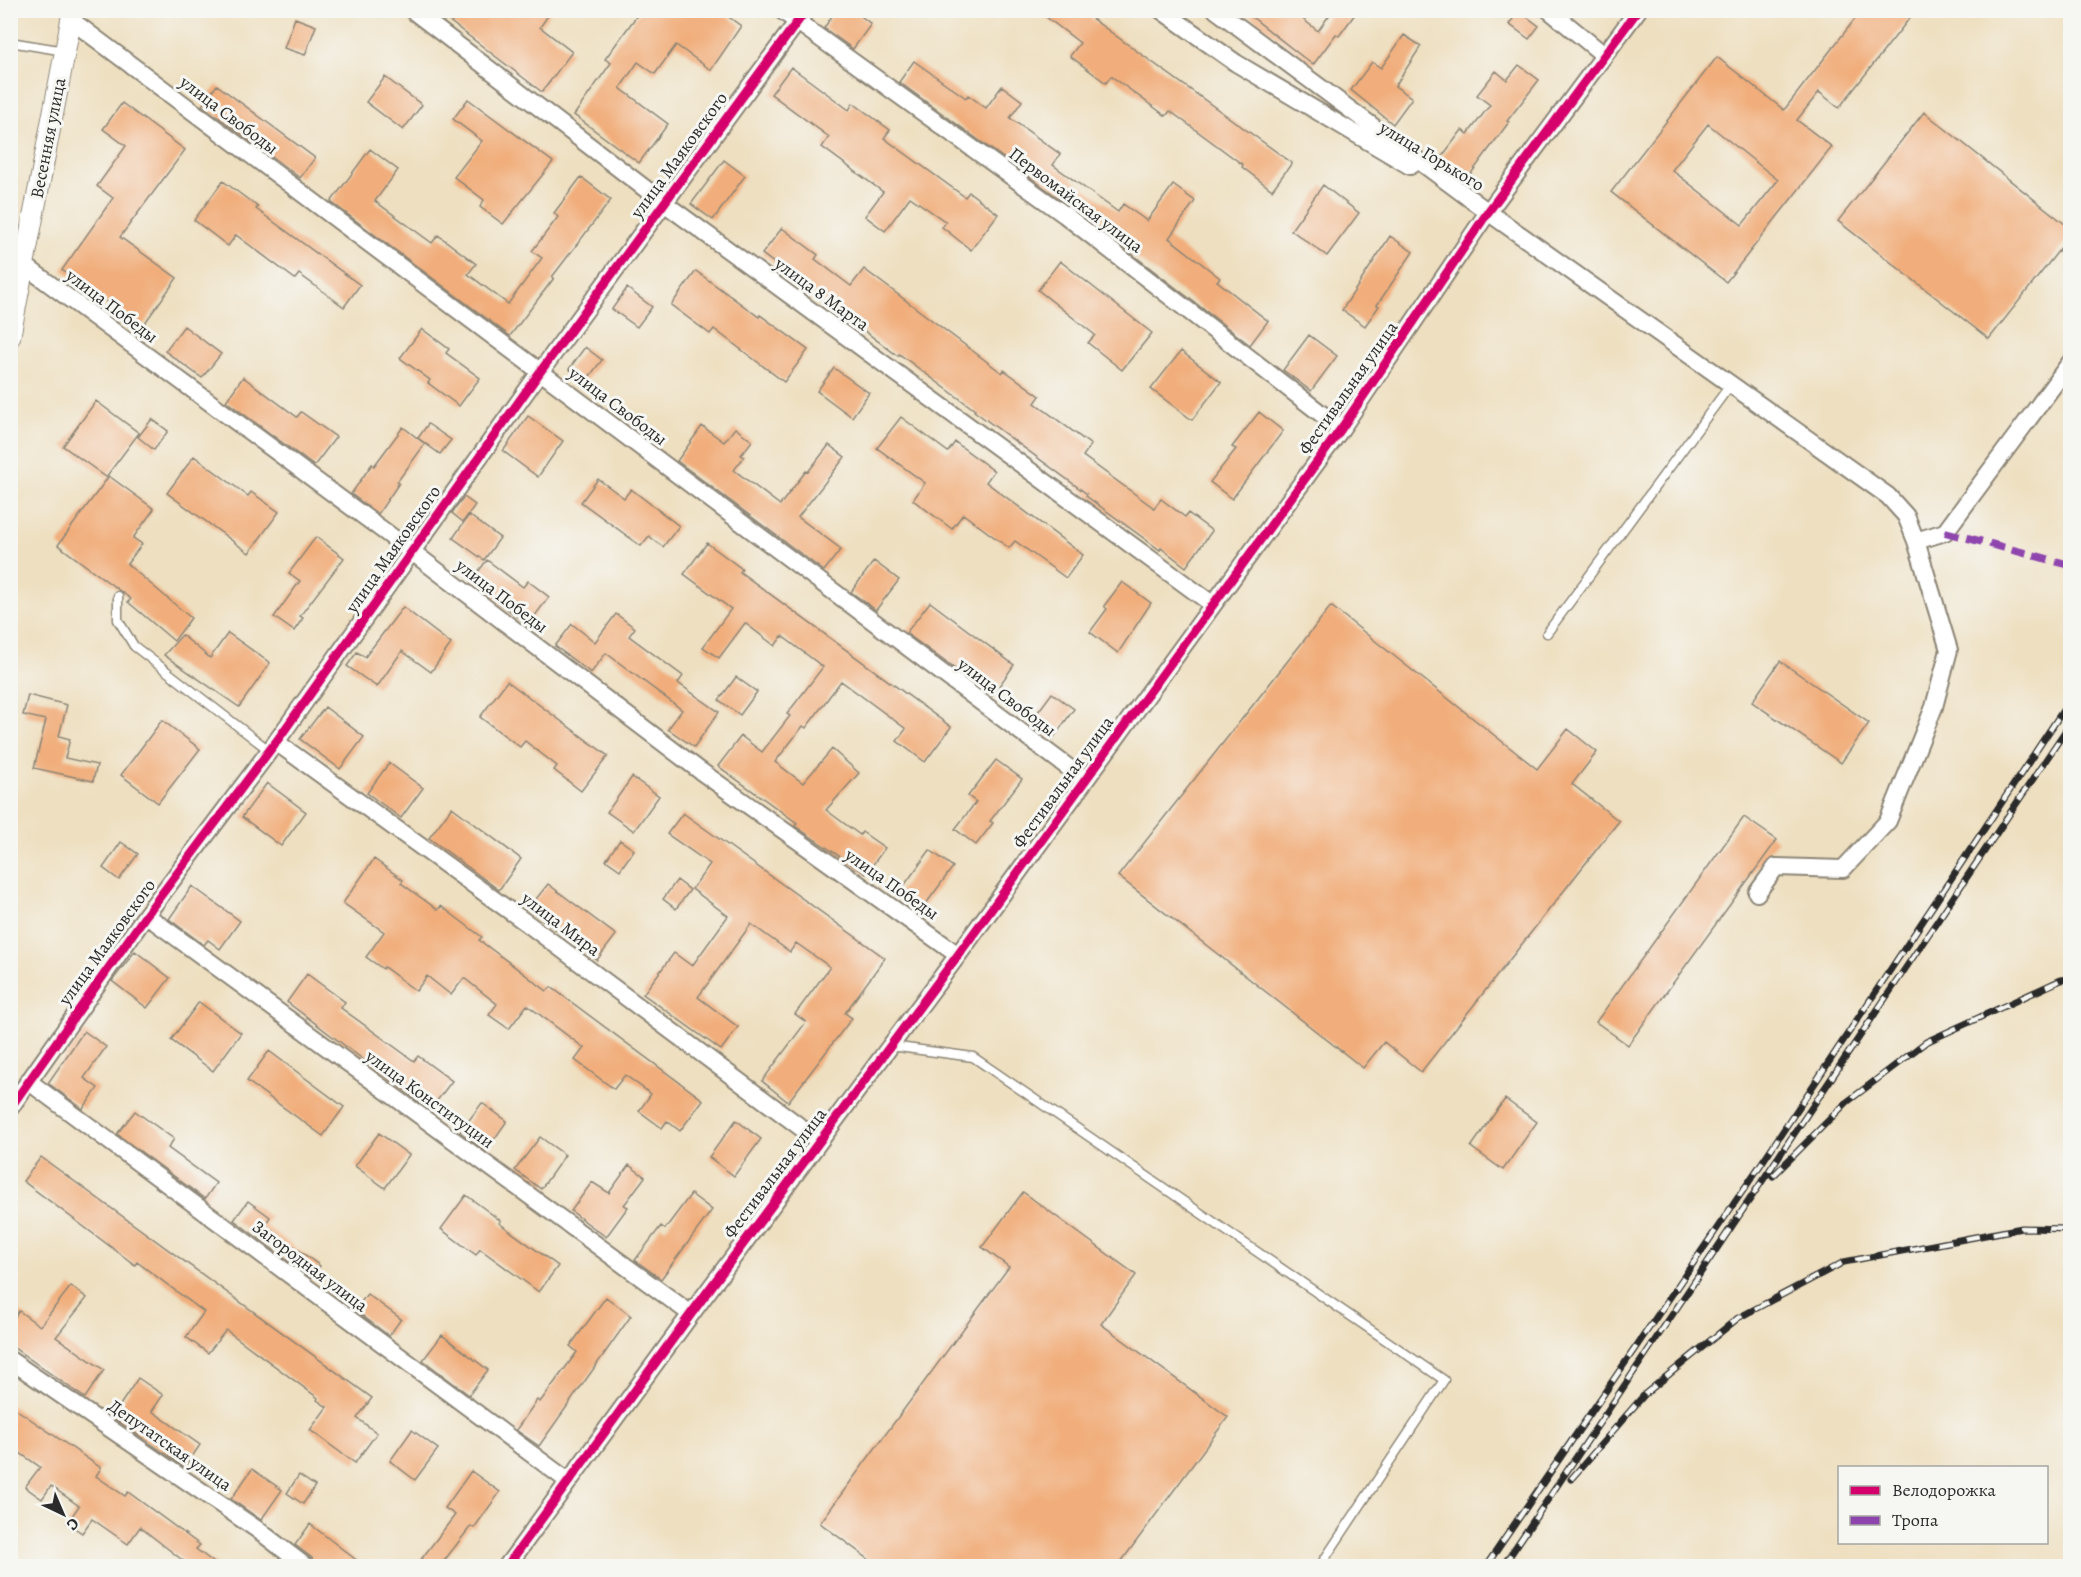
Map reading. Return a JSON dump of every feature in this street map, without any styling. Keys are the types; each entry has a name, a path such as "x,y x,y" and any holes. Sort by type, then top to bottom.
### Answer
{"street":[{"name":"улица 8 Марта","path":"412,10 664,203 1212,604"},
{"name":"Первомайская улица","path":"781,10 802,16 1065,215 1341,429"},
{"name":"улица Горького","path":"1161,10 1236,63 1488,212"},
{"name":"улица Горького","path":"1216,10 1488,212"},
{"path":"1549,10 1604,55"},
{"name":"Фестивальная улица","path":"507,1566 958,955 1341,429 1488,212 1638,10"},
{"name":"Весенняя улица","path":"10,337 21,264 72,15"},
{"name":"улица Свободы","path":"72,15 540,372 1085,780"},
{"name":"улица Маяковского","path":"10,1108 146,915 273,746 540,372 802,16"},
{"path":"1488,212 1888,496 1906,516 1916,541 1949,650 1934,707 1888,821 1843,869 1776,867 1757,893"},
{"name":"улица Победы","path":"21,264 411,551 699,770 958,955"},
{"path":"1916,541 1945,532 2070,363"},
{"name":"улица Мира","path":"273,746 528,924 819,1141"},
{"name":"улица Конституции","path":"146,915 691,1314"},
{"name":"Загородная улица","path":"28,1081 568,1481"},
{"name":"Депутатская улица","path":"10,1360 258,1530 305,1566"}],"lane":[{"path":"10,42 65,51"},
{"path":"1547,633 1731,384"},
{"path":"117,596 118,620 134,646 273,746"},
{"path":"890,1046 973,1057 1444,1380 1320,1566"}],"building":[{"path":"435,10 552,10 540,27 572,52 542,92"},
{"path":"641,10 719,10 741,26 711,70 676,45 655,74 638,62 620,88 668,124 639,163 574,115 611,63 605,59"},
{"path":"836,10 853,10 871,24 853,49 824,28"},
{"path":"1037,10 1080,10 1292,163 1272,190 1242,167 1243,165 1170,111 1166,116 1111,76 1106,83 1070,56 1080,43"},
{"path":"1243,10 1291,10 1318,31 1333,10 1358,10 1339,36 1336,34 1313,65"},
{"path":"1862,10 1916,10 1839,108 1819,92 1797,120 1832,147 1726,282 1611,192 1717,57 1784,110","holes":["1708,124 1778,180 1742,225 1672,170"]},
{"path":"1519,11 1539,26 1529,39 1509,24"},
{"path":"295,18 316,26 305,55 284,48"},
{"path":"1404,35 1421,46 1395,86 1412,98 1393,124 1351,90 1372,62 1381,68"},
{"path":"914,61 966,98 968,95 986,108 1002,86 1022,101 1010,118 1060,154 1053,165 1118,212 1123,204 1147,221 1173,185 1195,201 1169,238 1220,278 1217,281 1268,321 1250,345 1071,207 899,82"},
{"path":"1519,65 1539,80 1467,179 1440,159 1462,130 1468,134 1490,105 1477,95 1496,71 1507,80"},
{"path":"791,67 849,110 853,103 890,130 884,138 965,197 969,192 998,214 971,250 942,227 946,222 910,197 885,231 865,216 883,192 822,147 829,137 771,94"},
{"path":"385,77 422,105 403,130 366,102"},
{"path":"217,85 315,158 300,178 202,105"},
{"path":"468,99 553,162 503,224 480,207 484,200 454,177 482,141 453,119"},
{"path":"122,103 185,150 120,237 177,278 142,327 62,270 113,198 97,186 126,146 103,129"},
{"path":"1924,112 2070,228 2070,236 1989,339 1838,221"},
{"path":"370,149 398,170 375,201 432,243 438,235 476,264 468,274 508,304 542,258 532,251 558,217 554,213 581,177 611,200 510,336 331,202"},
{"path":"724,160 745,176 713,220 691,204"},
{"path":"223,181 258,207 256,209 360,285 344,307 299,274 295,279 236,235 228,246 194,220"},
{"path":"1323,185 1359,213 1327,256 1291,230"},
{"path":"782,228 818,255 815,259 851,286 864,269 1002,373 1004,370 1040,396 1035,403 1091,445 1083,456 1154,508 1161,499 1185,517 1188,513 1212,531 1186,567 1086,496 1087,494 975,410 899,354 898,356 762,254"},
{"path":"1390,236 1413,252 1365,326 1342,310"},
{"path":"1060,261 1152,333 1122,370 1088,343 1095,335 1038,290"},
{"path":"696,271 808,350 784,382 714,329 710,334 671,305"},
{"path":"627,288 652,307 637,327 612,309"},
{"path":"184,326 221,354 202,378 165,351"},
{"path":"422,329 449,349 446,353 480,378 459,406 428,383 430,380 400,358"},
{"path":"1309,335 1337,356 1311,391 1283,370"},
{"path":"585,347 602,360 586,381 569,369"},
{"path":"1181,351 1221,382 1192,420 1151,389"},
{"path":"834,368 869,393 852,417 817,391"},
{"path":"243,377 297,417 301,412 336,437 314,466 226,401"},
{"path":"96,401 139,433 106,477 63,446"},
{"path":"1259,412 1283,431 1232,499 1210,482 1236,449 1232,447"},
{"path":"528,416 563,441 538,477 503,451"},
{"path":"901,417 948,452 955,442 994,471 986,482 1083,555 1066,578 1015,541 1009,548 963,514 952,529 913,500 925,483 877,448"},
{"path":"152,419 168,431 154,450 138,437"},
{"path":"428,424 451,440 440,454 418,438"},
{"path":"702,426 724,442 735,428 752,441 741,455 744,457 734,470 780,505 829,445 845,457 798,517 841,549 824,571 677,461"},
{"path":"403,427 425,444 397,482 399,483 378,514 351,494 372,464 374,466"},
{"path":"194,456 248,496 251,492 279,512 249,553 167,493"},
{"path":"109,476 154,509 133,538 142,544 127,564 191,618 174,641 128,602 131,599 58,545"},
{"path":"598,479 624,498 631,489 679,526 663,547 649,536 641,546 581,502"},
{"path":"464,497 475,505 463,522 452,513"},
{"path":"469,515 500,538 484,560 453,538"},
{"path":"316,537 344,558 300,616 303,618 294,631 274,617 300,581 289,573"},
{"path":"707,543 742,569 740,572 951,727 925,762 897,741 906,729 841,681 806,728 803,726 775,762 803,783 832,749 859,773 826,810 860,835 862,832 885,848 866,874 795,826 797,823 718,766 741,736 762,752 790,716 787,714 823,667 782,636 775,646 745,623 719,658 703,647 731,609 684,574"},
{"path":"487,560 523,587 528,581 549,597 528,625 471,581"},
{"path":"874,561 899,580 876,610 851,592"},
{"path":"1122,582 1151,603 1118,653 1090,632 1107,609 1104,606"},
{"path":"930,602 1014,665 992,696 906,633"},
{"path":"1331,606 1537,769 1568,729 1597,752 1572,784 1619,821 1421,1072 1384,1042 1363,1068 1118,876"},
{"path":"403,607 451,644 431,672 402,651 377,687 347,666 357,652 365,657"},
{"path":"616,614 635,628 629,636 683,676 678,683 719,712 694,747 668,729 682,710 606,653 591,673 555,646 572,624 595,642"},
{"path":"228,633 270,663 239,707 164,655 182,635 210,658"},
{"path":"1780,661 1869,723 1841,763 1752,702"},
{"path":"736,677 757,692 740,715 719,700"},
{"path":"507,681 608,756 581,791 554,770 557,766 525,741 520,747 480,717"},
{"path":"1052,693 1074,709 1052,740 1029,724"},
{"path":"28,695 67,705 59,736 70,739 65,758 97,765 93,781 34,768 46,720 23,715"},
{"path":"325,707 364,737 340,769 300,739"},
{"path":"162,720 200,749 158,803 121,775"},
{"path":"996,760 1022,779 990,821 993,823 976,845 955,829 976,802 968,796"},
{"path":"389,763 423,788 401,818 367,793"},
{"path":"632,777 659,796 634,831 607,812"},
{"path":"267,783 306,812 281,846 242,817"},
{"path":"452,807 521,859 499,890 429,838"},
{"path":"683,813 885,958 845,1013 852,1018 788,1102 762,1081 806,1022 795,1014 830,967 796,943 790,952 751,924 698,997 738,1027 721,1050 643,994 674,953 692,966 728,916 692,889 710,864 667,834"},
{"path":"1744,817 1777,840 1628,1045 1596,1022"},
{"path":"620,840 634,850 620,870 606,860"},
{"path":"121,842 138,854 119,880 103,868"},
{"path":"930,850 953,867 920,912 897,895"},
{"path":"374,859 403,880 401,883 438,910 441,906 482,937 479,940 547,991 551,987 703,1100 680,1131 667,1121 662,1128 639,1111 651,1094 625,1075 614,1089 575,1060 584,1048 527,1005 509,1029 489,1015 497,1004 464,978 451,995 427,976 416,991 384,967 383,969 366,957 384,932 343,903"},
{"path":"677,880 690,890 676,909 663,899"},
{"path":"548,884 616,935 597,960 528,909"},
{"path":"192,886 240,921 220,949 208,940 204,945 169,919"},
{"path":"135,951 170,978 147,1008 112,981"},
{"path":"307,974 345,1002 341,1008 414,1061 418,1056 452,1081 430,1110 287,1002"},
{"path":"199,1002 241,1033 213,1071 171,1040"},
{"path":"84,1031 106,1047 84,1078 98,1088 83,1109 48,1083"},
{"path":"269,1051 344,1107 323,1136 247,1081"},
{"path":"1505,1099 1537,1122 1503,1170 1471,1147"},
{"path":"482,1103 507,1121 486,1151 460,1132"},
{"path":"135,1111 174,1139 168,1148 216,1183 205,1199 117,1134"},
{"path":"736,1120 761,1139 734,1176 709,1157"},
{"path":"379,1133 409,1155 385,1188 355,1166"},
{"path":"540,1137 565,1155 541,1189 515,1170"},
{"path":"41,1157 372,1398 357,1418 377,1433 355,1463 310,1430 327,1407 317,1400 318,1398 226,1330 208,1353 186,1337 204,1312 137,1262 135,1265 23,1181"},
{"path":"629,1165 645,1177 624,1205 628,1207 606,1237 571,1211 592,1182 609,1193"},
{"path":"1023,1192 1136,1275 1101,1324 1228,1417 1118,1566 878,1566 820,1523 1009,1267 982,1247"},
{"path":"691,1194 712,1210 661,1279 635,1260 661,1226 665,1229"},
{"path":"466,1195 501,1221 499,1223 558,1266 539,1292 480,1249 476,1255 441,1229"},
{"path":"248,1201 270,1217 265,1225 320,1266 311,1278 234,1220"},
{"path":"71,1286 87,1298 56,1337 104,1370 85,1398 10,1345 10,1323 19,1311 40,1326"},
{"path":"367,1294 401,1319 389,1336 355,1310"},
{"path":"606,1297 631,1316 539,1446 516,1430 537,1400 540,1402 577,1352 570,1346"},
{"path":"442,1335 488,1370 469,1395 423,1360"},
{"path":"138,1378 163,1395 152,1411 200,1445 185,1467 112,1417"},
{"path":"10,1405 101,1468 96,1476 125,1496 128,1492 200,1545 196,1549 218,1566 190,1566 140,1527 128,1544 92,1519 82,1533 67,1523 79,1506 51,1486 42,1499 25,1487 40,1467 10,1446"},
{"path":"412,1430 438,1449 415,1480 390,1461"},
{"path":"252,1469 282,1490 261,1520 231,1499"},
{"path":"471,1471 500,1492 474,1528 471,1526 440,1566 416,1566 455,1515 445,1508"},
{"path":"299,1475 315,1486 303,1504 287,1493"},
{"path":"310,1524 364,1566 315,1566 312,1558 295,1545"}],"railway":[{"path":"1486,1566 1759,1167 2070,700"},
{"path":"1503,1566 2070,724"},
{"path":"1773,1176 1847,1102 1926,1042 2061,980 2070,979"},
{"path":"1571,1479 1645,1394 1738,1318 1844,1262 2022,1228 2070,1229"}],"marked path":[{"path":"1945,532 2070,565"}],"cycle path":[{"path":"10,1108 146,915 276,742 540,372 806,10"},
{"path":"507,1566 958,955 1341,429 1488,212 1638,10"}]}
